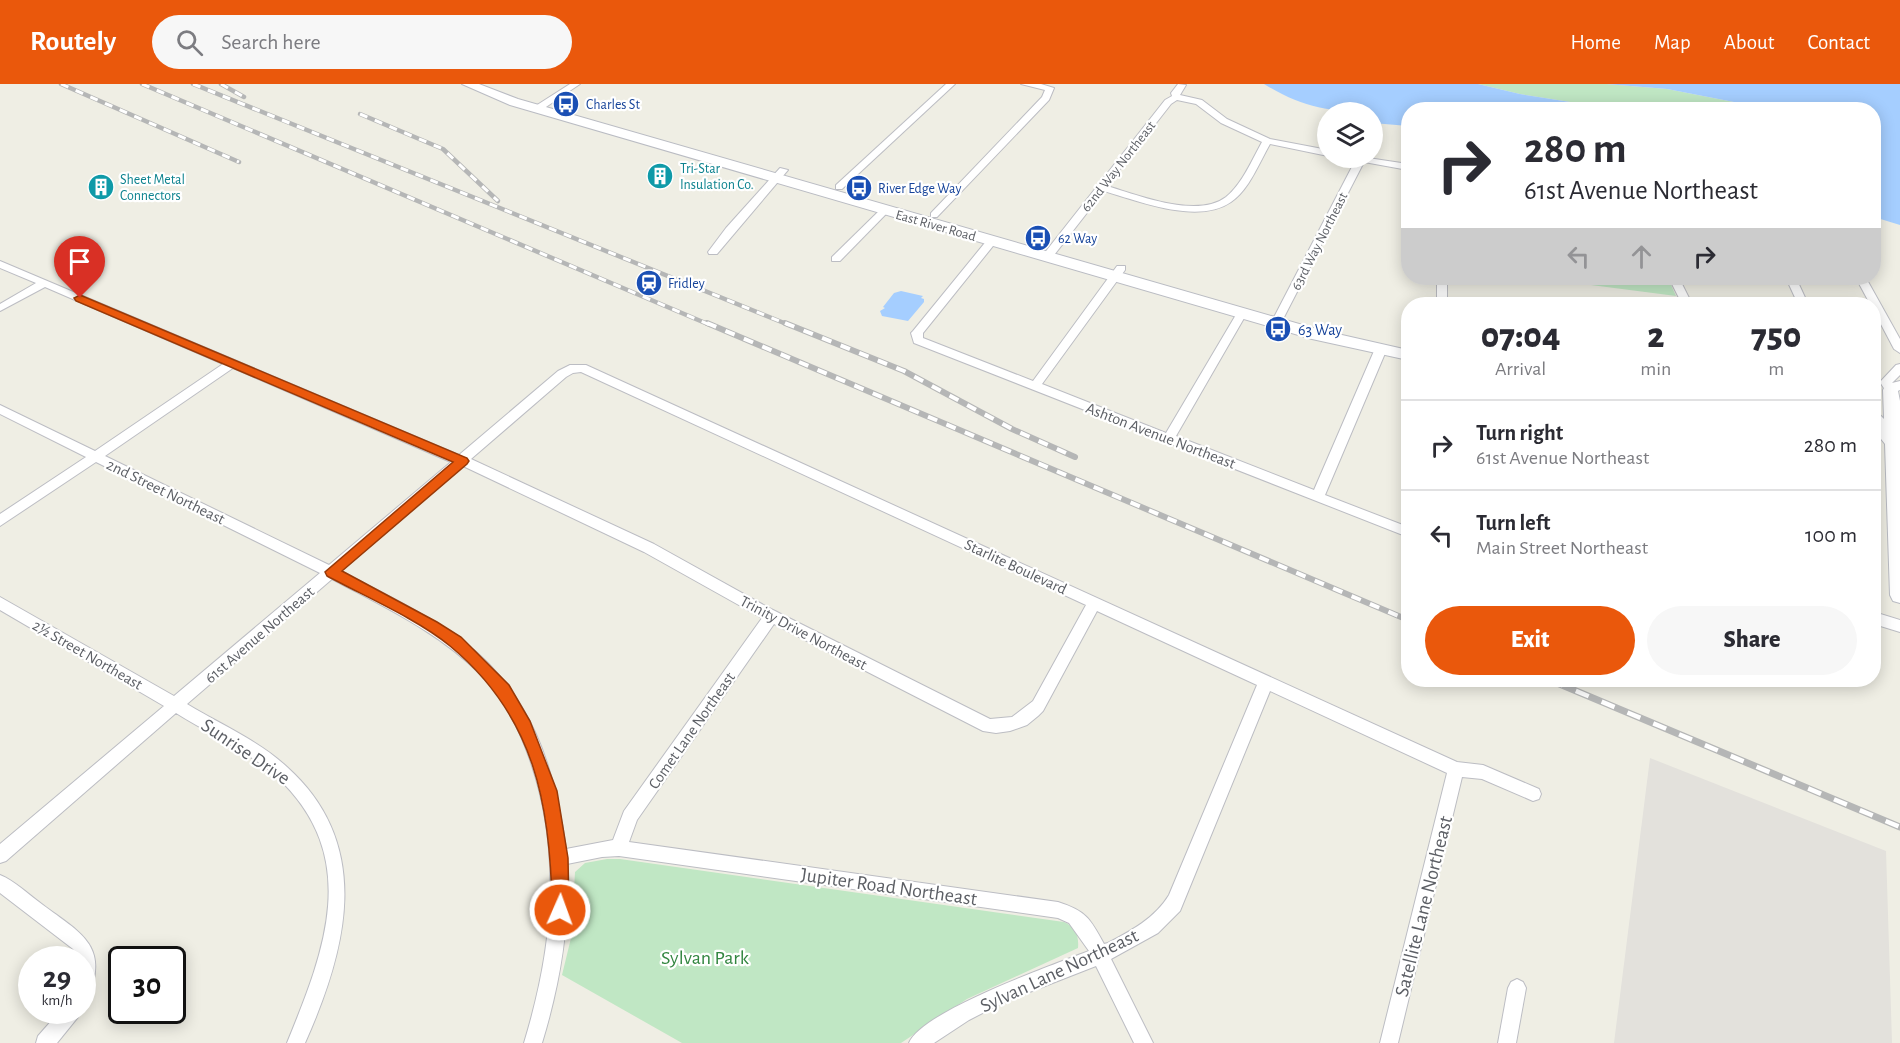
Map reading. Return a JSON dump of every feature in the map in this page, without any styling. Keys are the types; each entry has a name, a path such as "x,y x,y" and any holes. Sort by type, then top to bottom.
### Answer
{"main road":[{"name":"East River Road","path":"468,84 498,98 542,106 779,175 885,210 992,241 1050,252"},
{"name":"East River Road","path":"489,84 542,106"},
{"name":"East River Road","path":"779,175 839,187 1050,252 1279,318 1380,351 1401,354"},
{"name":"East River Road","path":"1118,272 1242,313 1279,318 1401,344"},
{"path":"1890,394 1898,494 1900,595"},
{"path":"1881,427 1893,442"}],"street":[{"path":"542,106 576,84"},
{"path":"839,187 951,84"},
{"path":"934,215 1046,98 1050,88 1025,84"},
{"name":"62nd Way Northeast","path":"1050,252 1168,102 1176,97 1182,85"},
{"path":"1176,97 1203,104 1224,122 1267,141 1317,151"},
{"path":"1101,187 1183,208 1213,207 1231,198 1267,141"},
{"path":"1383,163 1401,166"},
{"name":"63rd Way Northeast","path":"1279,318 1351,168"},
{"path":"713,252 727,231 779,175"},
{"path":"836,259 885,210"},
{"name":"Ashton Avenue Northeast","path":"992,241 915,336 923,342 1401,529"},
{"name":"Trinity Drive Northeast","path":"0,264 463,461 649,548 772,615 988,726 1002,727 1017,724 1038,706 1095,602"},
{"path":"1035,386 1118,272"},
{"path":"0,309 45,284"},
{"path":"1169,438 1242,313"},
{"path":"1881,315 1900,350"},
{"path":"1318,497 1380,351"},
{"path":"0,521 233,363"},
{"name":"61st Avenue Northeast","path":"0,855 562,374 575,368"},
{"name":"Starlite Boulevard","path":"575,368 591,370 1456,769 1483,772 1533,794"},
{"path":"1890,394 1886,382 1900,368"},
{"name":"2nd Street Northeast","path":"0,409 332,572 432,626 455,642 503,689 522,721 549,791 560,858 561,890 556,950 533,1043"},
{"name":"2½ Street Northeast","path":"0,603 176,705"},
{"name":"Comet Lane Northeast","path":"619,848 630,816 772,615"},
{"path":"1881,620 1900,626"},
{"name":"Sylvan Lane Northeast","path":"918,1043 935,1030 1008,991 1129,941 1165,916 1175,903 1266,682"},
{"name":"Sunrise Drive","path":"176,705 281,771 300,790 316,812 328,840 338,895 335,926 329,959 315,1002 296,1043"},
{"name":"Satellite Lane Northeast","path":"1389,1043 1456,769"},
{"name":"Jupiter Road Northeast","path":"560,858 602,849 619,848 1058,910 1075,916 1090,935 1144,1043"},
{"path":"0,883 81,946"},
{"path":"1507,1043 1517,988"},
{"path":"45,1043 61,1024"}],"shaded area":[{"path":"1650,758 1886,851 1892,1043 1614,1043"}],"green space":[{"path":"1478,84 1606,84 1667,89 1734,102 1571,102 1520,94"},
{"path":"1591,285 1671,285 1676,296"},
{"name":"Sylvan Park","path":"607,859 1064,922 1076,932 1078,948 967,999 901,1043 682,1043 562,975 571,938 575,872 585,863"}],"water":[{"path":"1264,84 1478,84 1520,94 1571,102 1401,102 1401,125 1383,124 1383,102 1317,102 1317,107 1290,98"},
{"path":"1606,84 1900,84 1900,225 1881,219 1881,102 1734,102 1667,89"},
{"path":"901,291 923,296 921,298 924,302 908,321 882,316 880,311 885,308 883,307 894,293"}],"railway":[{"path":"61,84 239,162"},
{"path":"142,84 710,325"},
{"path":"193,84 789,325"},
{"path":"221,84 244,97"},
{"path":"360,114 443,149 498,201"},
{"path":"707,323 1401,617"},
{"path":"785,323 904,371 1012,429 1075,457"},
{"path":"1567,687 1900,827"}],"place":[{"name":"Charles St","path":"566,104"},
{"name":"Tri-Star Insulation Co.","path":"660,176"},
{"name":"Sheet Metal Connectors","path":"101,187"},
{"name":"River Edge Way","path":"859,188"},
{"name":"62 Way","path":"1038,238"},
{"name":"Fridley","path":"649,283"},
{"name":"63 Way","path":"1278,329"}],"route":[{"path":"80,298 463,461 332,572 432,626 455,642 481,665 503,689 522,721 538,756 549,791 560,858 562,880 560,910"}]}
